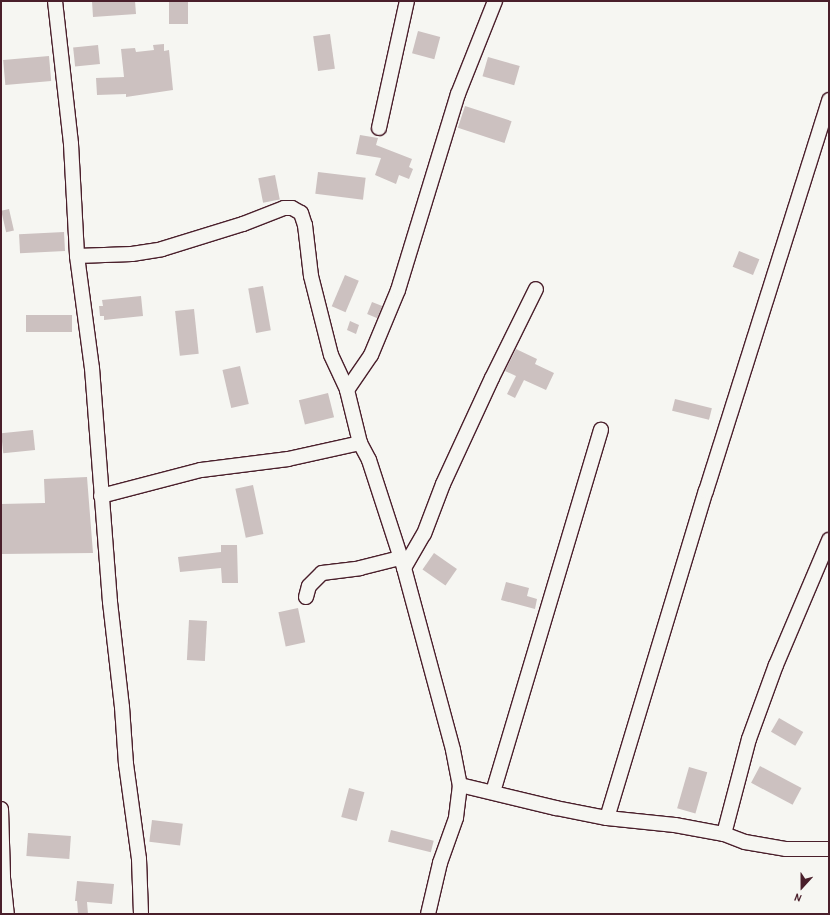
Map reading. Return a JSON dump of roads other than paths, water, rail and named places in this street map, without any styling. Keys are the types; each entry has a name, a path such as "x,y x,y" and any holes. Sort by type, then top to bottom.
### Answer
{"street":[{"path":"55,1 71,144 77,256 92,368 101,496 126,764 140,858 141,914"},
{"path":"379,128 407,1"},
{"path":"347,390 371,355 398,290 455,101 495,1"},
{"path":"608,818 706,490 829,100"},
{"path":"77,256 132,254 162,250 243,224 284,208 297,210 301,213 305,225 311,276 331,355 347,390 360,443 369,460 402,563 453,750 460,785 456,818 440,863 428,914"},
{"path":"306,597 309,586 322,574 402,563 424,534 443,484 488,385 536,289"},
{"path":"493,792 601,430"},
{"path":"101,496 201,470 288,459 360,443"},
{"path":"724,834 749,739 776,665 828,548"},
{"path":"460,785 608,818 675,825 724,834 745,842 786,849 829,849"},
{"path":"1,809 3,878 7,914"}]}
